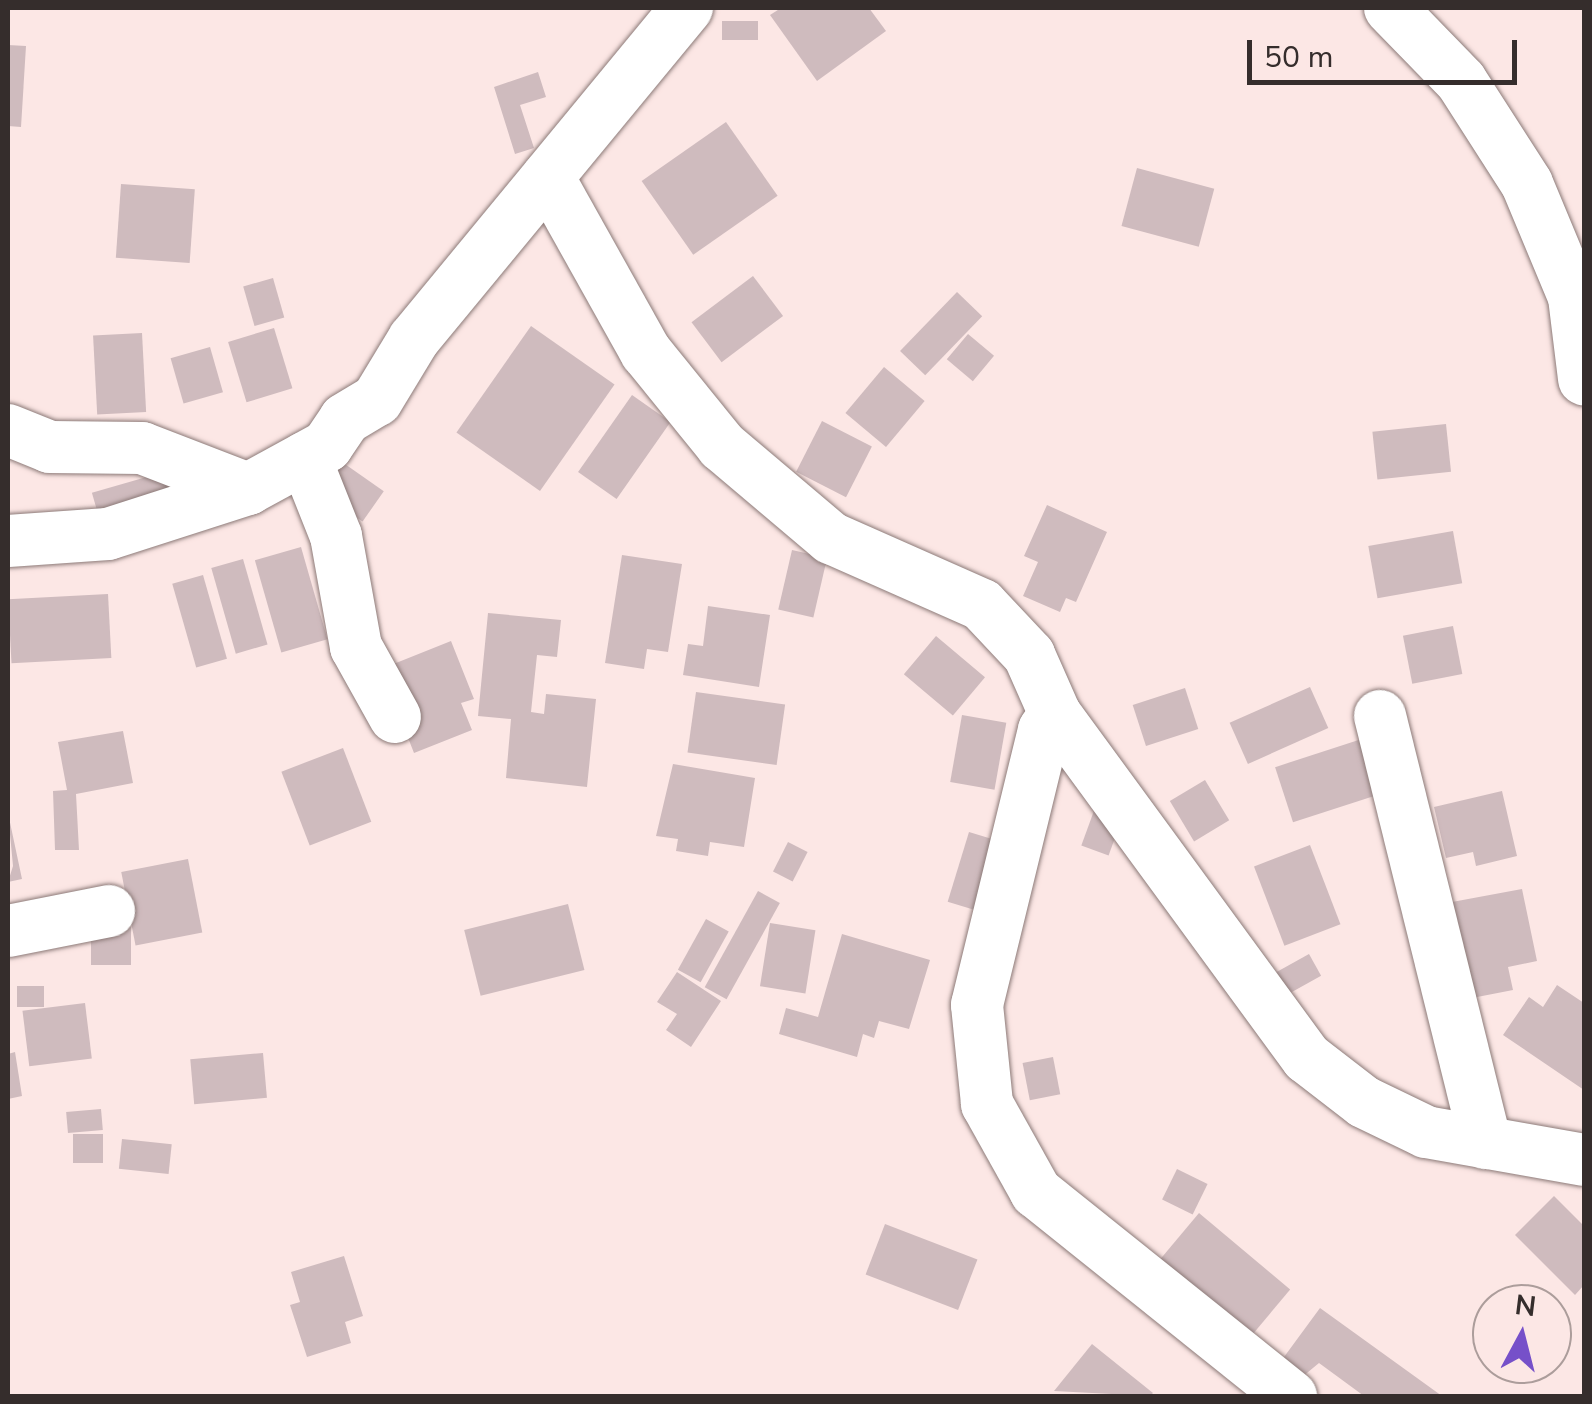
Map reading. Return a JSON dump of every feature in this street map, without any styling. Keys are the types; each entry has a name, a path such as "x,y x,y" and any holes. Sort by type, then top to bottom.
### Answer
{"street":[{"path":"8,541 108,534 248,489 304,458 376,400 414,339 687,8"},
{"path":"1390,8 1461,81 1528,184 1574,297 1584,379"},
{"path":"548,177 646,352 722,446 831,538 982,605 1029,655 1055,714 1307,1058 1364,1102 1426,1132 1584,1160"},
{"path":"8,430 50,446 142,448 248,489"},
{"path":"304,458 336,536 356,647 395,717"},
{"path":"1055,714 1044,730 977,1004 987,1104 1036,1192 1291,1396"},
{"path":"1380,716 1486,1142"},
{"path":"8,931 109,911"}],"building":[{"path":"781,8 869,8 886,31 817,81 770,15"},
{"path":"722,21 758,21 758,40 722,40"},
{"path":"8,45 26,46 21,127 8,126"},
{"path":"538,72 546,97 520,105 534,148 515,154 494,87"},
{"path":"726,122 778,196 693,255 642,181"},
{"path":"1137,168 1214,189 1199,247 1121,226"},
{"path":"121,184 195,189 190,263 116,258"},
{"path":"753,276 783,316 722,362 692,322"},
{"path":"273,278 284,317 255,326 243,287"},
{"path":"957,292 982,316 925,375 900,351"},
{"path":"531,326 615,385 540,491 456,432"},
{"path":"274,328 292,388 247,402 228,342"},
{"path":"142,333 146,412 97,414 93,336"},
{"path":"968,334 994,356 973,381 947,359"},
{"path":"210,347 223,392 184,403 171,358"},
{"path":"884,367 925,401 886,447 845,413"},
{"path":"632,395 671,422 617,499 578,472"},
{"path":"822,421 872,446 846,497 796,472"},
{"path":"1446,424 1451,472 1377,479 1372,432"},
{"path":"342,462 384,491 363,522 321,492"},
{"path":"164,472 174,507 102,527 92,493"},
{"path":"1047,505 1107,532 1076,602 1066,598 1060,612 1023,596 1038,562 1024,556"},
{"path":"1453,531 1462,583 1378,598 1368,546"},
{"path":"301,547 327,639 281,653 255,560"},
{"path":"792,550 827,558 813,618 778,609"},
{"path":"622,555 682,564 668,652 647,649 644,669 605,663"},
{"path":"243,559 268,645 236,654 211,568"},
{"path":"203,575 227,659 196,667 172,584"},
{"path":"108,594 111,658 11,663 8,599"},
{"path":"708,606 770,615 759,687 683,675 688,644 703,646"},
{"path":"488,613 561,620 557,657 537,655 531,712 544,714 546,694 596,699 587,787 506,778 511,719 478,716"},
{"path":"1453,626 1462,674 1412,684 1403,636"},
{"path":"936,636 985,677 953,715 904,674"},
{"path":"451,641 474,699 461,703 472,730 414,753 381,669"},
{"path":"1310,687 1328,728 1248,764 1230,723"},
{"path":"1185,688 1198,729 1146,746 1133,705"},
{"path":"696,692 785,705 777,765 688,752"},
{"path":"962,715 1006,723 995,790 950,782"},
{"path":"123,731 133,783 76,794 79,850 55,850 53,791 67,790 58,742"},
{"path":"1374,735 1392,790 1293,822 1275,767"},
{"path":"343,748 371,822 310,845 281,772"},
{"path":"673,764 755,778 744,847 710,842 708,856 676,851 678,839 656,836"},
{"path":"1205,780 1229,820 1194,841 1170,801"},
{"path":"1502,791 1517,856 1476,866 1473,852 1446,858 1434,807"},
{"path":"1095,808 1122,818 1109,856 1081,846"},
{"path":"8,813 22,879 8,882 13,866"},
{"path":"969,832 999,841 977,911 948,902"},
{"path":"788,842 808,852 793,881 773,871"},
{"path":"1310,845 1340,924 1284,946 1254,867"},
{"path":"188,859 202,933 136,946 121,872"},
{"path":"1522,889 1537,961 1508,967 1513,990 1472,998 1452,902"},
{"path":"758,891 780,903 727,999 705,987"},
{"path":"568,904 584,970 481,996 464,930"},
{"path":"706,919 729,932 701,982 678,970"},
{"path":"770,923 815,930 805,993 760,986"},
{"path":"91,927 131,927 131,965 91,965"},
{"path":"842,934 930,960 909,1029 879,1021 874,1038 863,1034 857,1057 779,1034 786,1008 818,1017"},
{"path":"1309,954 1321,976 1289,994 1277,972"},
{"path":"677,972 721,1001 691,1047 666,1030 677,1014 657,1002"},
{"path":"1557,985 1584,1003 1584,1090 1503,1035 1529,997 1543,1007"},
{"path":"17,986 44,986 44,1007 17,1007"},
{"path":"85,1003 92,1059 29,1066 22,1011"},
{"path":"15,1052 22,1096 8,1099 8,1054"},
{"path":"263,1053 267,1098 194,1104 190,1059"},
{"path":"1053,1057 1060,1094 1030,1100 1023,1063"},
{"path":"101,1109 103,1130 68,1133 66,1112"},
{"path":"73,1134 103,1134 103,1163 73,1163"},
{"path":"122,1139 172,1144 169,1174 119,1169"},
{"path":"1177,1169 1208,1184 1193,1214 1162,1200"},
{"path":"1554,1196 1584,1226 1584,1285 1575,1295 1572,1284 1564,1284 1515,1235"},
{"path":"1199,1213 1290,1289 1243,1345 1152,1269"},
{"path":"885,1224 977,1259 958,1310 866,1274"},
{"path":"344,1256 363,1316 345,1322 351,1343 307,1357 290,1305 300,1302 291,1272"},
{"path":"1320,1308 1442,1396 1364,1396 1319,1363 1296,1382 1281,1367 1284,1357"},
{"path":"1092,1344 1153,1393 1150,1396 1054,1391"}]}
